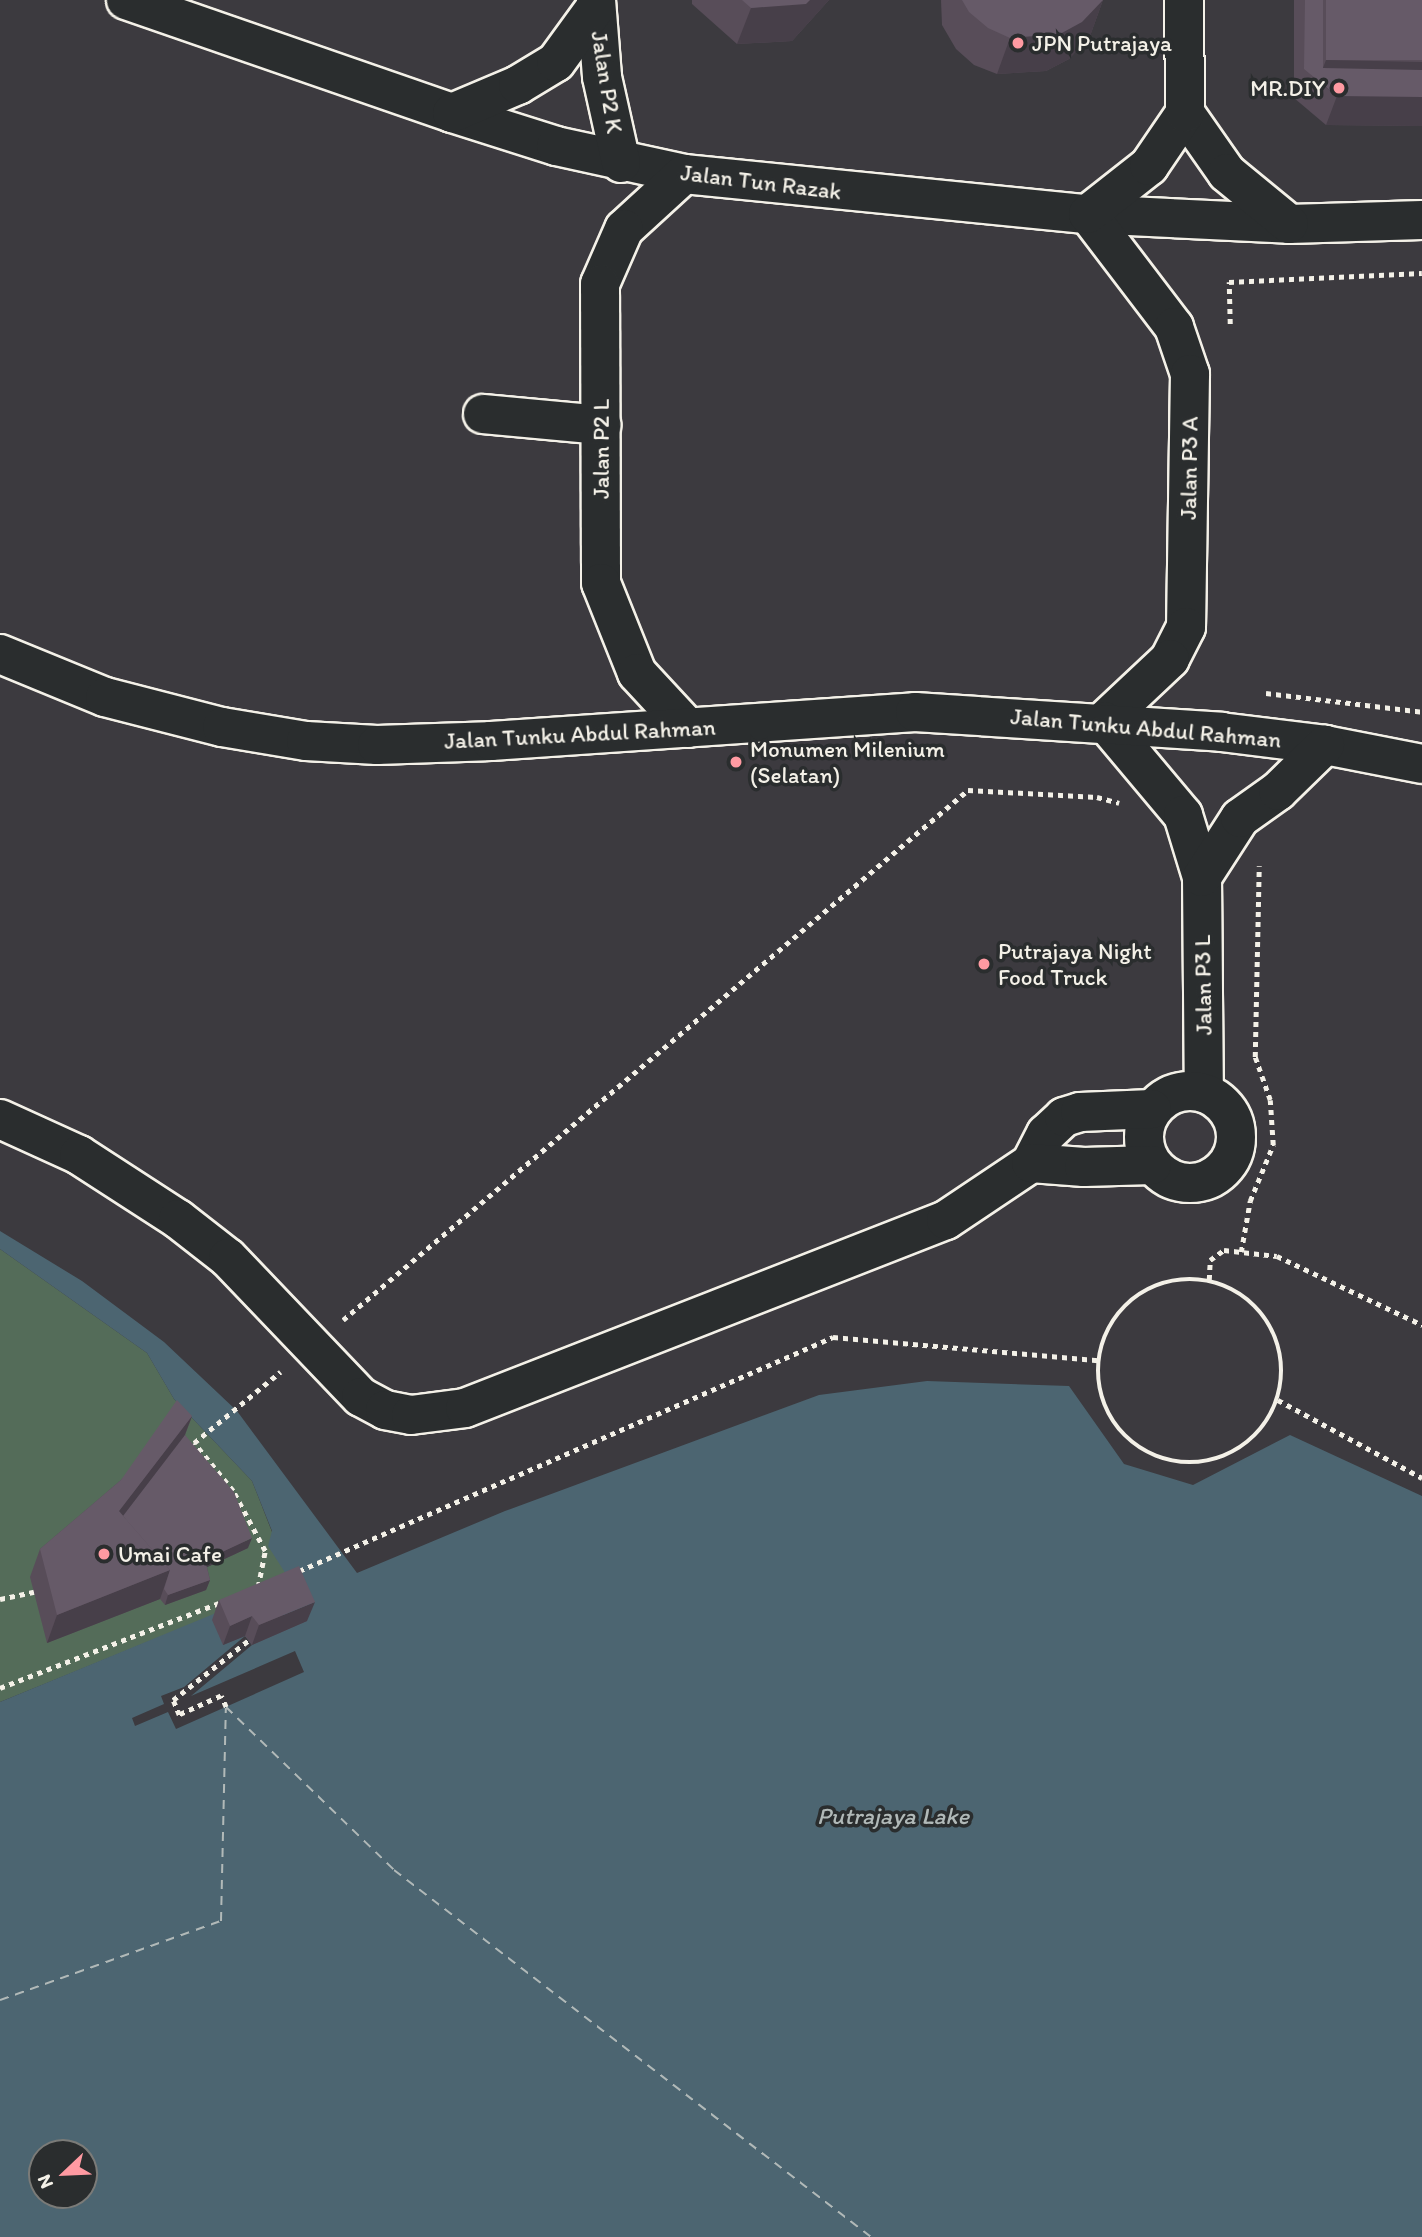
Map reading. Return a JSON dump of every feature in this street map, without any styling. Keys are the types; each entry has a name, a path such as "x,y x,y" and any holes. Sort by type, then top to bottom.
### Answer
{"street":[{"name":"Jalan Tun Razak","path":"126,0 452,113 621,163 684,174 1088,214 1289,224 1422,220"},
{"path":"1184,0 1185,113 1227,173 1289,224"},
{"path":"452,113 518,85 555,62 596,3"},
{"name":"Jalan P2 K","path":"596,3 602,77 621,163"},
{"path":"1088,214 1149,166 1185,113"},
{"name":"Jalan P2 L","path":"684,174 624,229 600,284 601,583 637,673 688,728"},
{"name":"Jalan P3 A","path":"1088,214 1174,327 1190,373 1186,626 1170,659 1104,721"},
{"path":"483,414 601,425"},
{"name":"Jalan Tunku Abdul Rahman","path":"0,654 105,697 222,727 306,741 390,744 688,728 915,712 1104,721 1325,745 1422,764"},
{"name":"Jalan P3 L","path":"1104,721 1183,815 1202,877 1204,1093"},
{"path":"1202,877 1240,818 1278,791 1325,745"},
{"path":"1185,1091 1204,1093 1221,1102 1233,1118 1236,1138 1232,1157 1221,1173 1204,1182 1185,1184 1166,1178 1152,1164 1144,1147 1144,1128 1152,1109 1166,1097 1185,1091"},
{"path":"0,1119 79,1155 178,1219 228,1258 361,1398 385,1410 411,1415 465,1408 946,1220 1031,1163 1046,1134 1064,1117 1080,1112 1152,1109"},
{"path":"1031,1163 1084,1167 1152,1164"}],"path":[{"path":"1230,324 1229,282 1422,273"},
{"path":"1253,692 1422,712"},
{"path":"257,1587 265,1551 233,1491 194,1443 968,790 1097,796 1123,804"},
{"path":"1241,1252 1250,1201 1273,1145 1270,1100 1255,1057 1260,859"},
{"path":"1209,1280 1207,1270 1216,1254 1241,1252 1278,1256 1422,1325"},
{"path":"1171,1280 1209,1280 1244,1296 1270,1325 1282,1362 1278,1400 1259,1434 1228,1457 1190,1465 1152,1456 1121,1433 1101,1399 1098,1360 1110,1324 1135,1295 1171,1280"},
{"path":"296,1573 834,1337 1098,1360"},
{"path":"1278,1400 1422,1478"},
{"path":"248,1591 265,1584"},
{"path":"0,1599 34,1592"},
{"path":"0,1688 230,1599"},
{"path":"226,1707 221,1696 179,1715 173,1700 249,1640"}],"green space":[{"path":"0,1249 147,1353 174,1399 252,1481 292,1583 0,1702"}],"water":[{"name":"Putrajaya Lake","path":"0,1231 82,1281 164,1342 237,1411 357,1573 505,1511 819,1395 927,1381 1069,1386 1124,1464 1193,1485 1290,1435 1422,1496 1422,2237 0,2237 0,1702 291,1582 268,1546 272,1531 252,1481 174,1399 147,1353 0,1249"}],"pier":[{"path":"245,1636 252,1645 191,1696 295,1651 304,1672 176,1729 168,1712 135,1726 132,1718 164,1704 161,1696 184,1687"}],"building":[{"path":"742,0 810,0 806,4 751,8"},
{"path":"962,0 1103,0 1082,22 1060,34 1010,38 988,28 969,12"},
{"path":"1305,0 1323,0 1323,68 1422,70 1422,97 1337,96 1304,69"},
{"path":"1326,0 1422,0 1422,60 1326,60"},
{"path":"177,1400 192,1416 119,1511 170,1570 57,1615 40,1549 121,1480"},
{"path":"185,1435 234,1492 252,1538 205,1560 210,1580 168,1595 164,1589 170,1570 123,1516"},
{"path":"299,1566 315,1602 259,1625 252,1616 230,1626 219,1600"}],"ferry route":[{"path":"226,1707 394,1870 871,2237"},
{"path":"0,2000 221,1921 226,1708"}],"place":[{"name":"JPN Putrajaya","path":"1018,43"},
{"name":"MR.DIY","path":"1339,88"},
{"name":"Monumen Milenium (Selatan)","path":"736,762"},
{"name":"Putrajaya Night Food Truck","path":"984,964"},
{"name":"Umai Cafe","path":"104,1554"}]}
